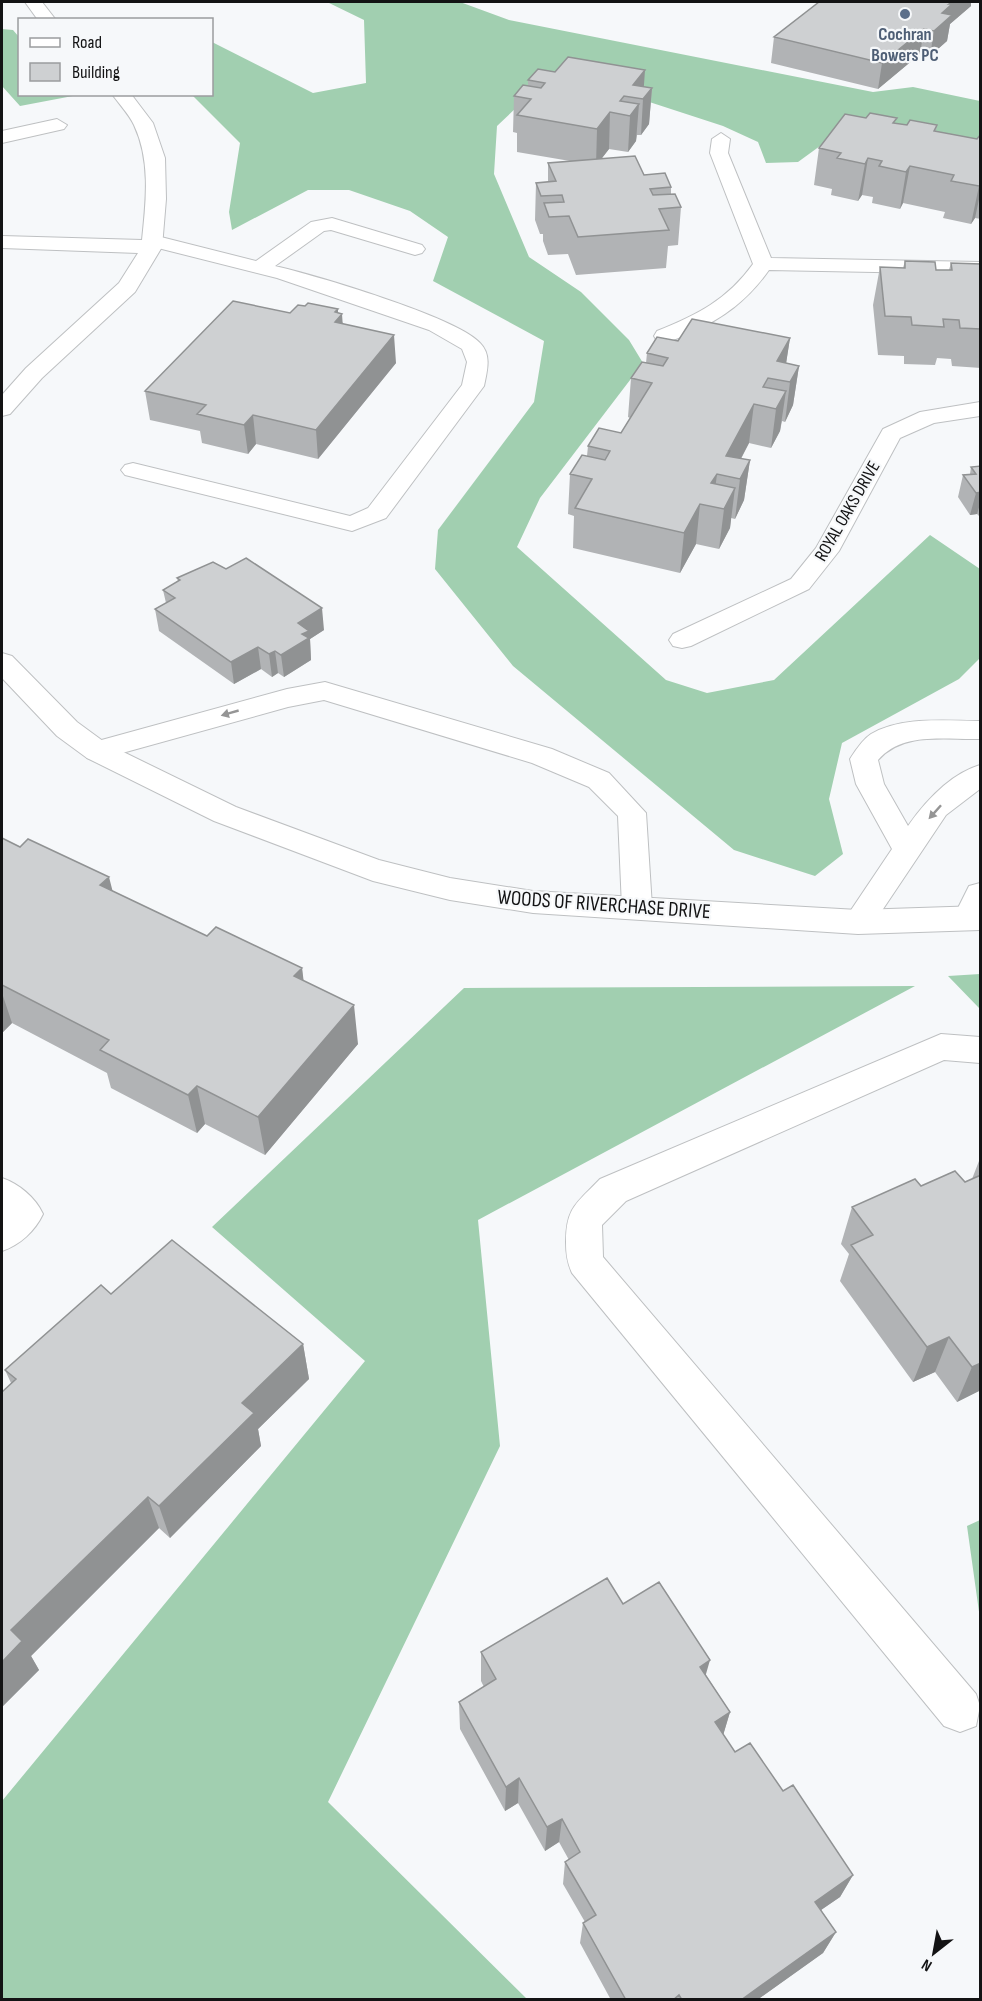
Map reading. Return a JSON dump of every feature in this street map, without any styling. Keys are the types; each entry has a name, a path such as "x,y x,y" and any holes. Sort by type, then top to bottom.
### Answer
{"street":[{"path":"33,2 46,18"},
{"path":"2,409 34,372 127,287 152,244 156,199 155,158 143,123 123,96"},
{"path":"2,136 57,125"},
{"path":"2,242 152,244"},
{"name":"WOODS OF RIVERCHASE DRIVE","path":"2,662 67,729 97,751 225,814 373,870 450,889 533,902 891,923 976,910"},
{"path":"960,1710 585,1262 584,1220 613,1190 930,1051 941,1047 981,1050"}],"lane":[{"path":"721,139 719,153 763,264"},
{"path":"259,268 318,226 332,224 415,249"},
{"path":"133,470 352,524 377,513 473,386 478,362 472,346 437,325 259,268 152,244"},
{"path":"763,264 981,268"},
{"path":"665,336 724,310 747,289 763,264"},
{"name":"ROYAL OAKS DRIVE","path":"681,640 800,584 826,551 891,434 928,417 981,409"},
{"path":"97,751 287,698 325,691 542,756 599,780 632,813 637,907"},
{"path":"907,849 870,784 864,759 879,741 907,731 981,730"},
{"path":"858,922 936,808 981,775"},
{"path":"2,1192 27,1214 2,1236"}],"green space":[{"path":"327,2 460,2 509,20 873,92 913,87 980,101 980,165 848,141 820,146 798,162 766,163 758,142 723,126 588,82 538,87 497,126 494,174 529,257 581,292 629,340 643,363 540,498 517,547 666,680 707,693 774,680 930,535 980,569 980,658 959,679 842,743 829,799 843,854 815,876 734,850 513,666 435,569 438,530 534,402 544,341 433,281 448,237 410,211 349,190 308,190 232,230 229,212 240,143 193,96 213,96 213,43 313,93 366,83 364,20"},
{"path":"2,29 13,30 18,36 18,96 73,96 20,106 2,86"},
{"path":"980,974 980,1009 948,976"},
{"path":"915,986 478,1220 500,1446 328,1802 527,1999 2,1999 2,1801 365,1361 212,1227 464,988"},
{"path":"980,1520 980,1619 967,1526"}],"building":[{"path":"819,2 952,2 942,13 952,15 934,31 924,29 882,63 774,37"},
{"path":"568,57 645,70 633,85 652,88 643,99 624,96 620,101 639,104 630,116 610,112 597,129 517,115 531,99 514,96 523,85 541,88 545,83 528,80 538,69 555,72"},
{"path":"870,113 897,118 893,123 907,125 910,120 937,125 934,131 977,139 981,134 981,184 979,186 951,181 954,175 910,166 906,172 879,166 882,161 868,158 865,164 837,158 841,153 819,148 845,114 866,118"},
{"path":"635,156 644,175 665,173 671,187 650,189 653,195 675,194 681,207 659,209 669,230 578,237 569,216 549,217 544,203 564,202 562,195 541,196 536,183 556,181 548,163"},
{"path":"905,261 935,262 936,270 952,270 951,263 981,264 981,329 960,328 959,320 943,319 944,327 912,325 911,317 885,316 880,267 905,268"},
{"path":"233,301 290,313 298,305 305,306 308,303 338,309 335,312 342,314 335,322 394,335 316,430 253,415 244,425 197,414 206,405 145,391"},
{"path":"692,319 790,338 777,361 799,366 790,382 768,378 763,387 786,391 776,409 754,404 726,456 750,460 740,479 717,474 711,483 735,488 724,509 700,504 684,533 575,508 592,479 570,474 582,455 605,460 610,451 588,446 599,428 621,433 652,383 631,378 642,362 663,366 668,358 647,353 657,337 678,341"},
{"path":"981,466 981,492 976,493 963,475 976,474 971,467"},
{"path":"246,558 322,608 298,623 309,631 302,634 309,638 281,655 275,651 269,654 258,647 231,662 155,609 175,598 163,590 180,580 177,578 213,562 226,569"},
{"path":"2,838 20,847 28,839 109,877 100,885 207,936 216,927 302,968 294,976 354,1005 258,1117 197,1086 188,1095 100,1050 109,1040 2,985"},
{"path":"955,1171 965,1182 981,1175 981,1363 972,1367 949,1337 927,1347 851,1245 873,1235 852,1207 915,1179 921,1186"},
{"path":"172,1240 303,1344 242,1403 254,1413 159,1506 148,1497 11,1630 22,1641 2,1662 2,1392 16,1379 5,1370 101,1285 111,1294"},
{"path":"607,1578 623,1604 659,1582 710,1660 700,1667 730,1712 715,1722 735,1752 750,1743 783,1791 793,1785 853,1875 815,1902 836,1932 741,2000 682,2000 679,1995 673,2000 626,2000 583,1923 596,1915 565,1862 580,1852 562,1819 547,1827 519,1778 506,1787 459,1702 496,1679 481,1652"}],"place":[{"name":"Cochran Bowers PC","path":"905,14"}]}
